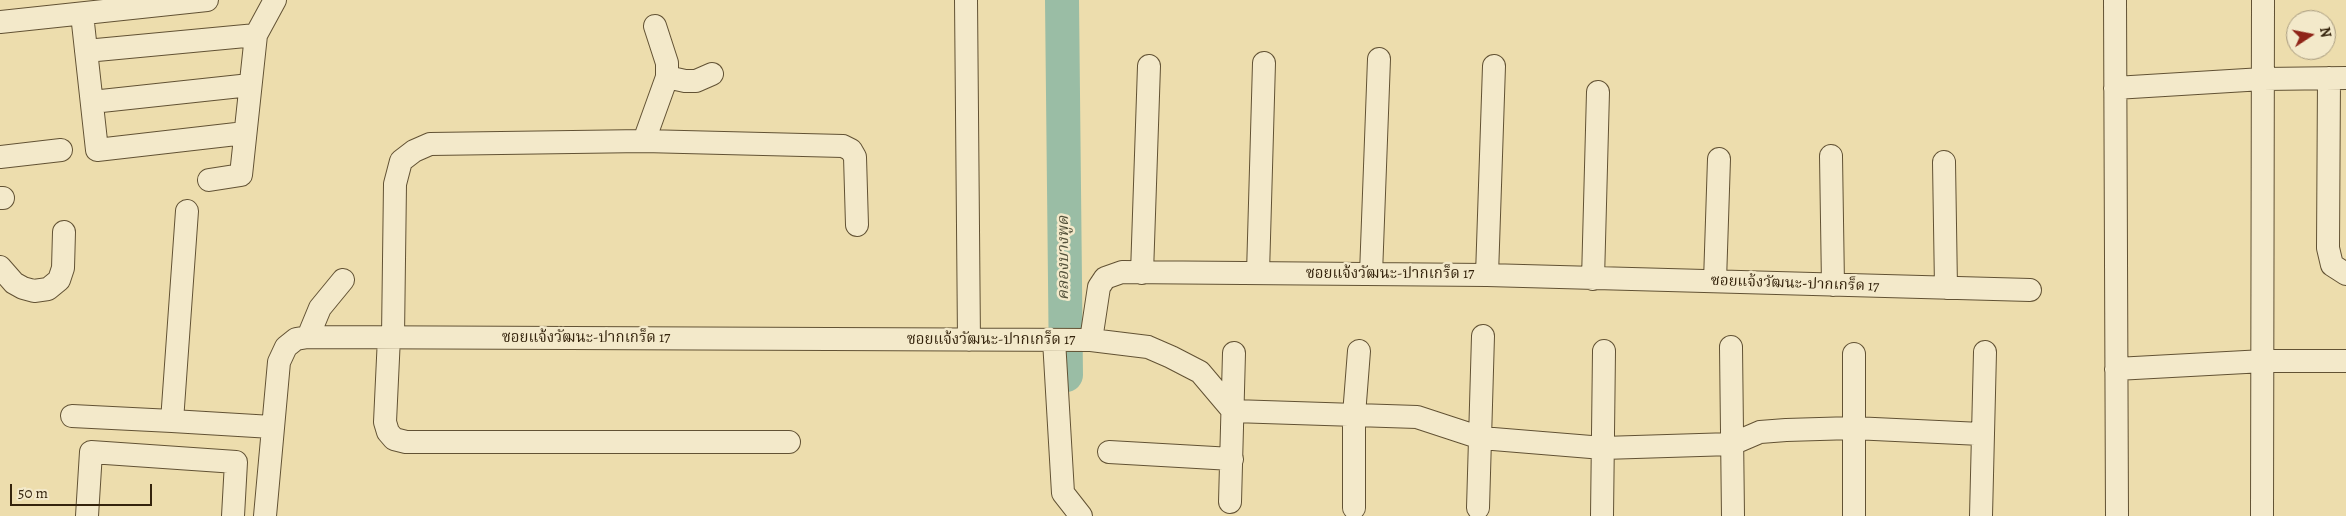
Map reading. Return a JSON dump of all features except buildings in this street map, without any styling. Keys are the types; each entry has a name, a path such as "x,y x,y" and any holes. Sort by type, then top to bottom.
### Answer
{"street":[{"path":"0,22 207,0"},
{"path":"209,180 241,175 256,35 275,0"},
{"path":"966,0 969,340"},
{"path":"2115,0 2117,516"},
{"path":"2262,516 2264,361 2263,0"},
{"path":"82,14 97,150 245,133"},
{"path":"644,142 667,77 667,63 655,26"},
{"path":"86,51 256,35"},
{"path":"1370,274 1379,59"},
{"path":"1258,273 1264,63"},
{"path":"1142,272 1149,66"},
{"path":"1487,275 1494,66"},
{"path":"667,77 696,81 712,74"},
{"path":"2116,88 2338,78 2328,248 2332,265 2346,274"},
{"path":"92,102 250,85"},
{"path":"1593,279 1598,92"},
{"path":"789,442 406,442 394,439 388,432 385,422 391,337 395,184 401,161 414,151 430,144 453,143 644,142 843,146 851,150 856,157 857,225"},
{"path":"0,157 61,150"},
{"path":"1831,156 1833,285"},
{"path":"1715,281 1719,158"},
{"path":"1944,162 1946,288"},
{"path":"172,421 187,210"},
{"path":"0,267 14,283 23,288 34,291 48,289 60,280 63,268 64,232"},
{"name":"ซอยแจ้งวัฒนะ-ปากเกร็ด 17","path":"265,516 279,362 286,347 296,339 308,337 1068,340 1105,278 1122,272 1487,275 2030,290"},
{"path":"308,337 320,308 343,280"},
{"path":"1478,508 1483,336"},
{"path":"1080,516 1063,493 1068,340 1148,347 1200,372 1233,411 1417,417 1481,438 1603,448 1732,444 1760,432 1853,428 1981,434"},
{"path":"1731,347 1733,516"},
{"path":"1354,508 1354,415 1359,351"},
{"path":"1602,516 1604,351"},
{"path":"1981,516 1981,434 1985,352"},
{"path":"1230,502 1234,353"},
{"path":"1854,354 1854,516"},
{"path":"2116,369 2264,361 2346,361"},
{"path":"72,416 272,427"},
{"path":"87,516 91,452 236,462 233,516"},
{"path":"1109,452 1232,459"}],"waterway":[{"name":"คลองบางพูด","path":"1062,0 1066,375"}]}
